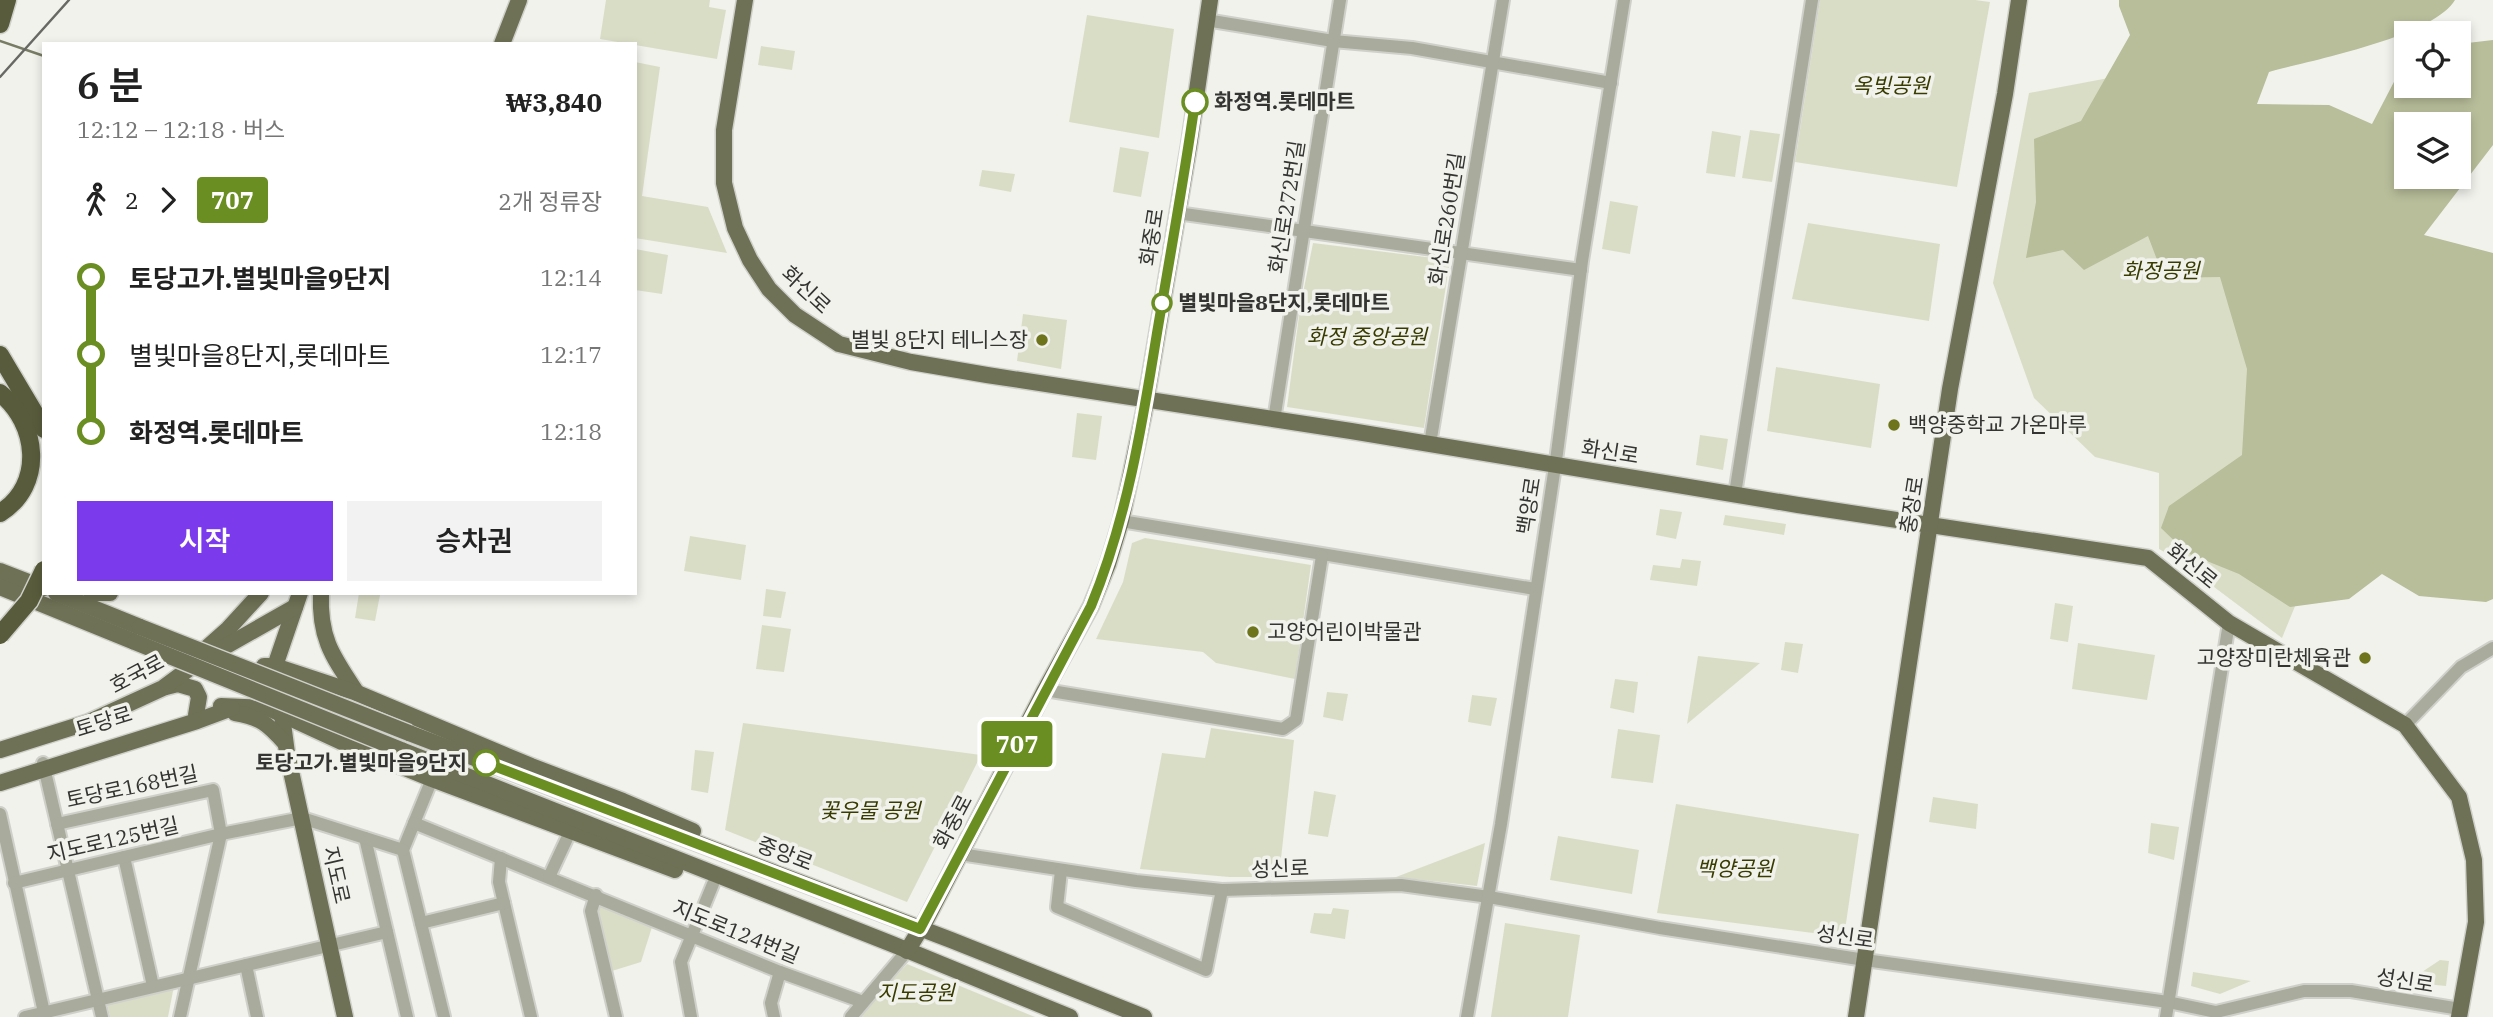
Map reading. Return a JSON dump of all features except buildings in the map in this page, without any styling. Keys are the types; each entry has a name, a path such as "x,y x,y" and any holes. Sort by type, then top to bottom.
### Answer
{"highway":[{"path":"0,24 7,0"},
{"path":"0,355 42,426"},
{"path":"0,393 14,404 21,415 28,430 32,458 31,470 21,494 11,506 0,513"},
{"path":"0,635 29,601 42,574"}],"main road":[{"path":"495,42 510,0"},
{"path":"503,42 519,0"},
{"name":"화신로","path":"745,0 724,130 724,183 735,228 750,260 769,289 796,315 839,344 911,362 1930,526 2148,558 2228,623 2405,725 2459,797 2474,860 2476,922 2459,1013"},
{"name":"화중로","path":"907,951 1091,606 1108,564 1121,521 1147,399 1210,0"},
{"name":"충장로","path":"1856,1017 1950,389 2002,108 2019,0"},
{"path":"0,561 42,577"},
{"path":"0,571 42,587"},
{"path":"0,587 138,634"},
{"path":"60,595 138,634 401,750 1070,1017"},
{"name":"호국로","path":"0,742 89,714 158,681 208,647 259,595"},
{"path":"321,595 320,618 330,654 358,692"},
{"name":"호국로","path":"0,750 89,722 163,688 198,662 292,602"},
{"name":"지도로","path":"292,602 268,672 274,712 285,743 345,1017"},
{"name":"중앙로","path":"138,634 409,733 816,888 1144,1017"},
{"path":"268,672 358,692 519,761 635,806 816,888"},
{"name":"토당로","path":"0,780 225,710 268,672"},
{"path":"163,688 178,684 195,689 199,697 197,715"},
{"path":"225,710 253,716 269,725 285,743"},
{"name":"토당로","path":"44,766 197,715 225,710 274,712"},
{"path":"274,712 432,779 570,832 713,884 785,902"}],"street":[{"name":"화신로272번길","path":"1274,420 1340,0"},
{"name":"화신로260번길","path":"1430,444 1503,0"},
{"name":"백양로","path":"1467,1017 1489,897 1555,465 1581,270 1624,0"},
{"path":"1735,495 1812,0"},
{"path":"1206,20 1333,41 1412,48 1611,83"},
{"path":"1177,213 1581,270"},
{"path":"1121,521 1535,589"},
{"path":"1045,690 1283,729 1296,720 1322,556"},
{"path":"2166,1017 2228,623"},
{"path":"2405,725 2461,667 2493,648"},
{"name":"토당로168번길","path":"44,766 102,1017"},
{"path":"432,779 403,850 444,1017"},
{"name":"토당로168번길","path":"57,824 213,790 221,834"},
{"path":"0,814 45,1015"},
{"path":"302,818 403,850"},
{"name":"지도로125번길","path":"14,883 221,834 302,818"},
{"name":"지도로124번길","path":"414,823 780,972 863,1002"},
{"path":"549,877 570,832"},
{"path":"180,1017 221,834"},
{"path":"365,838 407,1017"},
{"name":"성신로","path":"960,854 1061,871 1222,890 1401,886 1489,897 1660,928 1864,960 2168,1002 2216,1012 2304,991 2351,991 2459,1013"},
{"path":"124,857 153,986"},
{"path":"501,858 499,882 531,1017"},
{"name":"성신로","path":"1061,871 1056,907 1206,970 1222,890"},
{"path":"691,1017 681,962 713,884"},
{"path":"596,895 591,911 615,1017"},
{"path":"421,923 504,903"},
{"path":"25,1017 45,1015 189,977 387,932"},
{"path":"851,1017 907,951"},
{"path":"246,965 257,1017"},
{"path":"774,1017 771,1003 780,972"}],"green space":[{"path":"606,0 710,0 709,7 726,10 717,59 637,45 637,42 600,39"},
{"name":"옥빛공원","path":"1820,0 1990,2 1957,187 1795,162"},
{"path":"2119,0 2455,0 2429,21 2394,21 2394,37 2269,72 2257,104 2329,105 2372,124 2394,82 2394,98 2471,98 2471,43 2493,40 2493,145 2471,174 2471,112 2394,112 2394,189 2459,189 2424,235 2493,253 2493,599 2486,602 2419,596 2382,574 2349,599 2290,607 2239,574 2187,553 2161,528 2169,506 2242,455 2247,369 2220,277 2164,278 2148,236 2084,270 2063,250 2026,258 2036,202 2034,139 2081,121 2130,35"},
{"path":"1087,15 1174,29 1159,138 1069,122"},
{"path":"761,46 795,51 792,70 758,65"},
{"path":"637,62 660,67 642,196 708,207 727,253 637,238"},
{"name":"화정공원","path":"2156,69 2359,450 2282,638 2178,560 2159,549 2159,473 2095,457 2034,398 1993,283 2029,93"},
{"path":"1750,130 1780,134 1772,182 1742,178"},
{"path":"1712,131 1741,136 1735,177 1706,173"},
{"path":"1120,147 1149,152 1141,197 1113,192"},
{"path":"982,170 1015,174 1011,192 979,186"},
{"path":"1610,201 1638,206 1630,254 1602,249"},
{"path":"1808,223 1940,244 1929,321 1792,299"},
{"name":"화정 중앙공원","path":"1313,243 1450,260 1424,428 1287,407 1300,308"},
{"path":"637,249 668,255 662,294 637,290"},
{"name":"별빛 8단지 테니스장","path":"1023,314 1067,320 1061,369 1017,361"},
{"path":"1776,367 1880,384 1871,448 1767,431"},
{"path":"1077,413 1102,416 1096,460 1072,457"},
{"path":"1700,435 1728,439 1723,470 1696,465"},
{"path":"1660,509 1682,512 1676,539 1656,535"},
{"path":"1725,515 1786,524 1784,535 1723,525"},
{"path":"690,536 746,545 741,580 684,571"},
{"path":"1145,538 1311,565 1295,679 1216,663 1203,652 1096,639 1123,582 1132,543"},
{"path":"1682,559 1701,561 1697,586 1650,580 1653,565 1680,568"},
{"path":"766,589 786,592 781,618 763,616"},
{"path":"359,595 380,595 375,621 355,618"},
{"path":"2055,603 2073,606 2068,642 2050,639"},
{"path":"762,625 791,629 784,672 756,669"},
{"path":"1785,642 1803,644 1798,673 1781,670"},
{"path":"2078,643 2155,655 2147,700 2072,689"},
{"path":"1698,656 1760,663 1687,724"},
{"path":"1615,679 1638,682 1634,713 1610,708"},
{"path":"1327,692 1348,694 1343,721 1323,717"},
{"path":"1472,695 1497,698 1491,726 1468,722"},
{"name":"꽃우물 공원","path":"743,723 981,755 907,902 725,830"},
{"path":"1211,728 1294,740 1279,877 1229,877 1140,869 1162,753 1205,758"},
{"path":"1618,729 1660,735 1653,783 1611,778"},
{"path":"695,750 714,752 708,793 691,790"},
{"path":"1314,791 1336,795 1328,837 1308,834"},
{"path":"1933,797 1978,804 1976,829 1929,822"},
{"name":"백양공원","path":"1676,804 1859,834 1844,937 1657,913"},
{"path":"2151,823 2179,827 2174,860 2148,853"},
{"path":"1558,836 1639,850 1632,894 1550,880"},
{"path":"1485,843 1477,886 1396,877"},
{"path":"599,904 652,927 641,962 612,971 597,910"},
{"path":"1333,908 1349,910 1345,939 1310,933 1314,913 1331,914"},
{"path":"1505,923 1580,935 1568,1017 1491,1017"},
{"path":"2440,960 2449,961 2446,986 2415,983 2416,976"},
{"name":"지도공원","path":"907,964 1035,1017 858,1017"},
{"path":"2193,972 2251,981 2220,994 2191,986"},
{"path":"174,986 168,1017 110,1017 107,1003"}],"waterway":[{"path":"0,41 42,55"}],"railway":[{"path":"0,77 69,0"}],"bus line":[{"name":"707","path":"486,763 920,929 1091,606 1108,564 1121,521 1144,412 1195,102"}],"place":[{"name":"화정역.롯데마트","path":"1195,102"},
{"name":"별빛마을8단지,롯데마트","path":"1162,303"},
{"name":"별빛 8단지 테니스장","path":"1042,340"},
{"name":"백양중학교 가온마루","path":"1894,425"},
{"name":"고양어린이박물관","path":"1253,632"},
{"name":"고양장미란체육관","path":"2365,658"},
{"name":"토당고가.별빛마을9단지","path":"486,763"}]}
